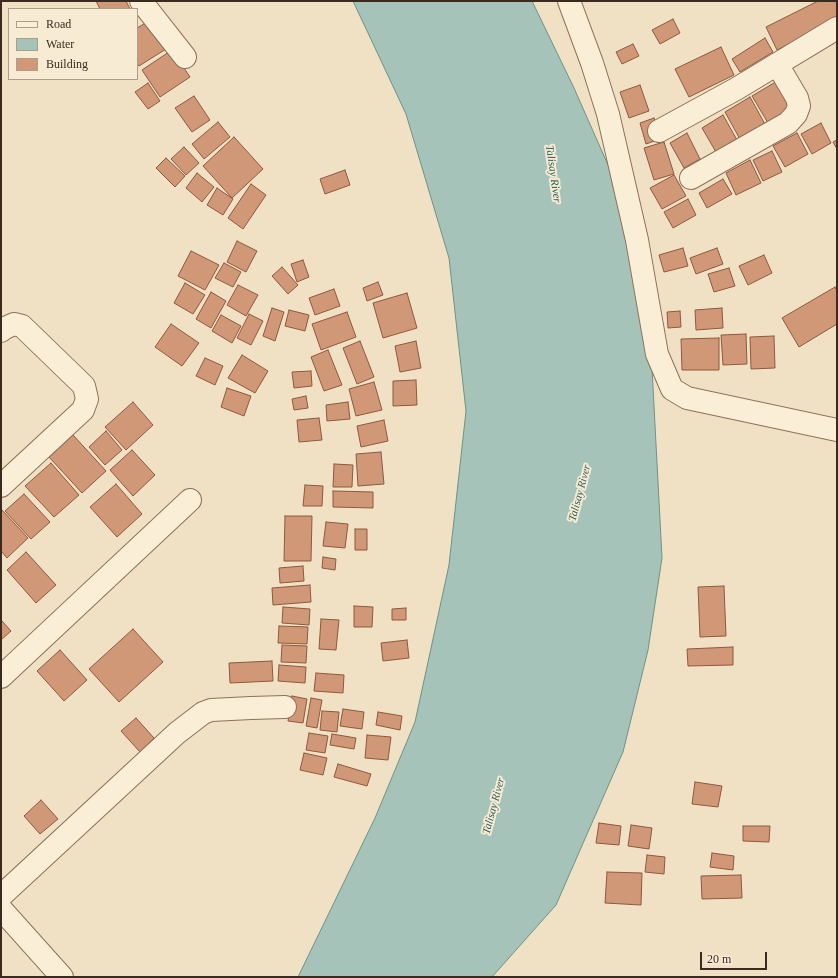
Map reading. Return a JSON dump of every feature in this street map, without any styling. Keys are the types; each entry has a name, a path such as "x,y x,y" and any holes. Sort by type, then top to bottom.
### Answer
{"street":[{"path":"141,1 185,57"},
{"path":"569,1 592,62 608,114 637,240 657,354 672,389 687,398 837,430"},
{"path":"659,132 837,28"},
{"path":"691,178 788,123 796,114 799,106 797,98 777,64"},
{"path":"1,331 14,324 22,326 84,386 87,399 83,410 1,486"},
{"path":"1,677 190,500"},
{"path":"1,896 177,733 203,713 211,710 285,707"},
{"path":"1,909 62,977"}],"water":[{"name":"Talisay River","path":"353,1 532,1 574,88 619,190 651,349 662,558 648,650 623,752 556,905 492,977 298,977 375,818 415,722 449,565 466,411 449,258 406,114"}],"building":[{"path":"96,1 126,1 130,8 100,8"},
{"path":"818,1 837,1 837,20 777,50 766,27"},
{"path":"673,19 680,33 660,44 652,30"},
{"path":"149,21 166,49 139,66 138,65 138,27"},
{"path":"765,38 773,52 740,72 732,59"},
{"path":"633,44 639,56 622,64 616,52"},
{"path":"721,47 734,75 689,97 675,69"},
{"path":"172,50 190,77 160,97 142,70"},
{"path":"779,80 795,107 768,123 752,96"},
{"path":"148,83 160,101 148,109 135,92"},
{"path":"640,85 649,111 629,118 620,92"},
{"path":"194,96 210,120 192,132 175,108"},
{"path":"750,97 766,126 741,141 725,112"},
{"path":"723,115 737,140 716,152 702,128"},
{"path":"654,118 660,139 646,144 640,123"},
{"path":"218,122 230,137 204,159 192,144"},
{"path":"821,123 831,143 812,154 801,134"},
{"path":"687,133 700,159 684,168 670,143"},
{"path":"797,133 808,154 785,167 773,146"},
{"path":"234,137 263,169 232,198 203,166"},
{"path":"837,140 837,149 833,142"},
{"path":"664,142 674,174 654,180 644,148"},
{"path":"184,147 199,163 186,175 171,159"},
{"path":"772,151 782,172 763,181 753,160"},
{"path":"166,158 185,176 175,187 156,168"},
{"path":"750,160 761,183 736,195 726,173"},
{"path":"345,170 350,185 325,194 320,179"},
{"path":"197,173 214,187 202,202 186,188"},
{"path":"674,175 686,196 662,209 650,188"},
{"path":"723,179 732,194 707,208 699,193"},
{"path":"251,184 266,195 243,229 228,218"},
{"path":"217,188 233,199 223,215 207,205"},
{"path":"688,199 696,215 673,228 664,212"},
{"path":"237,241 257,251 246,272 227,262"},
{"path":"683,248 688,266 664,272 659,255"},
{"path":"717,248 723,264 696,274 690,258"},
{"path":"191,251 219,265 205,290 178,276"},
{"path":"764,255 772,273 748,285 739,266"},
{"path":"303,260 309,277 297,282 291,264"},
{"path":"224,263 241,272 233,287 215,278"},
{"path":"282,267 298,285 288,294 272,276"},
{"path":"729,268 735,286 714,292 708,274"},
{"path":"378,282 383,295 367,301 363,288"},
{"path":"185,283 205,295 193,314 174,303"},
{"path":"238,285 258,295 246,316 227,305"},
{"path":"835,287 837,291 837,324 799,347 782,318"},
{"path":"334,289 340,306 315,315 309,298"},
{"path":"211,292 226,301 211,328 196,319"},
{"path":"407,293 417,328 383,338 373,303"},
{"path":"272,308 284,312 275,341 263,336"},
{"path":"722,308 723,328 696,330 695,310"},
{"path":"289,310 309,315 305,331 285,326"},
{"path":"680,311 681,327 668,328 667,312"},
{"path":"347,312 356,337 321,350 312,324"},
{"path":"249,314 263,321 251,345 237,338"},
{"path":"221,315 241,326 232,343 212,331"},
{"path":"171,324 199,343 182,366 155,347"},
{"path":"746,334 747,364 723,365 721,335"},
{"path":"774,336 775,368 751,369 750,337"},
{"path":"719,338 719,370 682,370 681,339"},
{"path":"360,341 374,377 357,384 343,348"},
{"path":"416,341 421,368 400,372 395,346"},
{"path":"328,350 342,385 324,391 311,357"},
{"path":"242,355 268,371 255,393 228,378"},
{"path":"205,358 223,366 215,385 196,376"},
{"path":"311,371 312,386 294,388 292,372"},
{"path":"416,380 417,405 393,406 393,381"},
{"path":"374,382 382,410 356,416 349,389"},
{"path":"227,388 251,396 244,416 221,407"},
{"path":"306,396 308,408 294,410 292,399"},
{"path":"133,402 153,425 126,450 105,427"},
{"path":"348,402 350,419 327,421 326,405"},
{"path":"319,418 322,440 299,442 297,420"},
{"path":"384,420 388,441 361,447 357,426"},
{"path":"106,431 122,450 105,465 89,447"},
{"path":"73,435 106,471 82,493 49,457"},
{"path":"132,450 155,475 133,496 110,470"},
{"path":"381,452 384,484 358,486 356,454"},
{"path":"51,463 79,495 54,517 25,486"},
{"path":"334,464 353,465 352,487 333,487"},
{"path":"116,484 142,514 117,537 90,507"},
{"path":"305,485 323,486 322,506 303,506"},
{"path":"333,491 373,492 373,508 333,507"},
{"path":"24,494 50,522 31,539 5,511"},
{"path":"1,509 28,538 7,558 1,551"},
{"path":"285,516 312,516 311,561 284,561"},
{"path":"326,522 348,524 345,548 323,546"},
{"path":"355,529 367,529 367,550 355,550"},
{"path":"26,552 56,585 36,603 7,570"},
{"path":"323,557 336,559 335,570 322,568"},
{"path":"303,566 304,581 280,583 279,568"},
{"path":"310,585 311,602 273,605 272,588"},
{"path":"724,586 726,636 700,637 698,587"},
{"path":"354,606 373,607 372,627 354,627"},
{"path":"283,607 310,609 309,625 282,623"},
{"path":"406,608 406,620 392,620 392,609"},
{"path":"321,619 339,620 336,650 319,649"},
{"path":"1,620 11,631 1,640"},
{"path":"279,626 308,627 307,644 278,643"},
{"path":"133,629 163,662 119,702 89,669"},
{"path":"407,640 409,658 383,661 381,643"},
{"path":"282,645 307,646 306,663 281,662"},
{"path":"733,647 733,665 688,666 687,649"},
{"path":"60,650 87,680 64,701 37,671"},
{"path":"272,661 273,681 230,683 229,663"},
{"path":"279,665 306,667 305,683 278,681"},
{"path":"316,673 344,675 343,693 314,691"},
{"path":"292,696 307,699 303,723 288,721"},
{"path":"311,698 322,700 317,728 306,726"},
{"path":"343,709 364,712 362,729 340,726"},
{"path":"322,711 339,712 337,732 320,730"},
{"path":"378,712 402,716 400,730 376,725"},
{"path":"136,718 154,738 140,752 121,731"},
{"path":"309,733 328,736 325,753 306,750"},
{"path":"332,734 356,738 354,749 330,745"},
{"path":"367,735 391,737 388,760 365,758"},
{"path":"304,753 327,758 323,775 300,770"},
{"path":"338,764 371,774 367,786 334,777"},
{"path":"695,782 722,786 718,807 692,804"},
{"path":"41,800 58,819 40,834 24,816"},
{"path":"599,823 621,826 619,845 596,843"},
{"path":"631,825 652,828 649,849 628,846"},
{"path":"743,826 770,826 769,842 743,841"},
{"path":"712,853 734,856 733,870 710,867"},
{"path":"647,855 665,857 664,874 645,872"},
{"path":"607,872 642,873 641,905 605,903"},
{"path":"741,875 742,898 702,899 701,876"}]}
